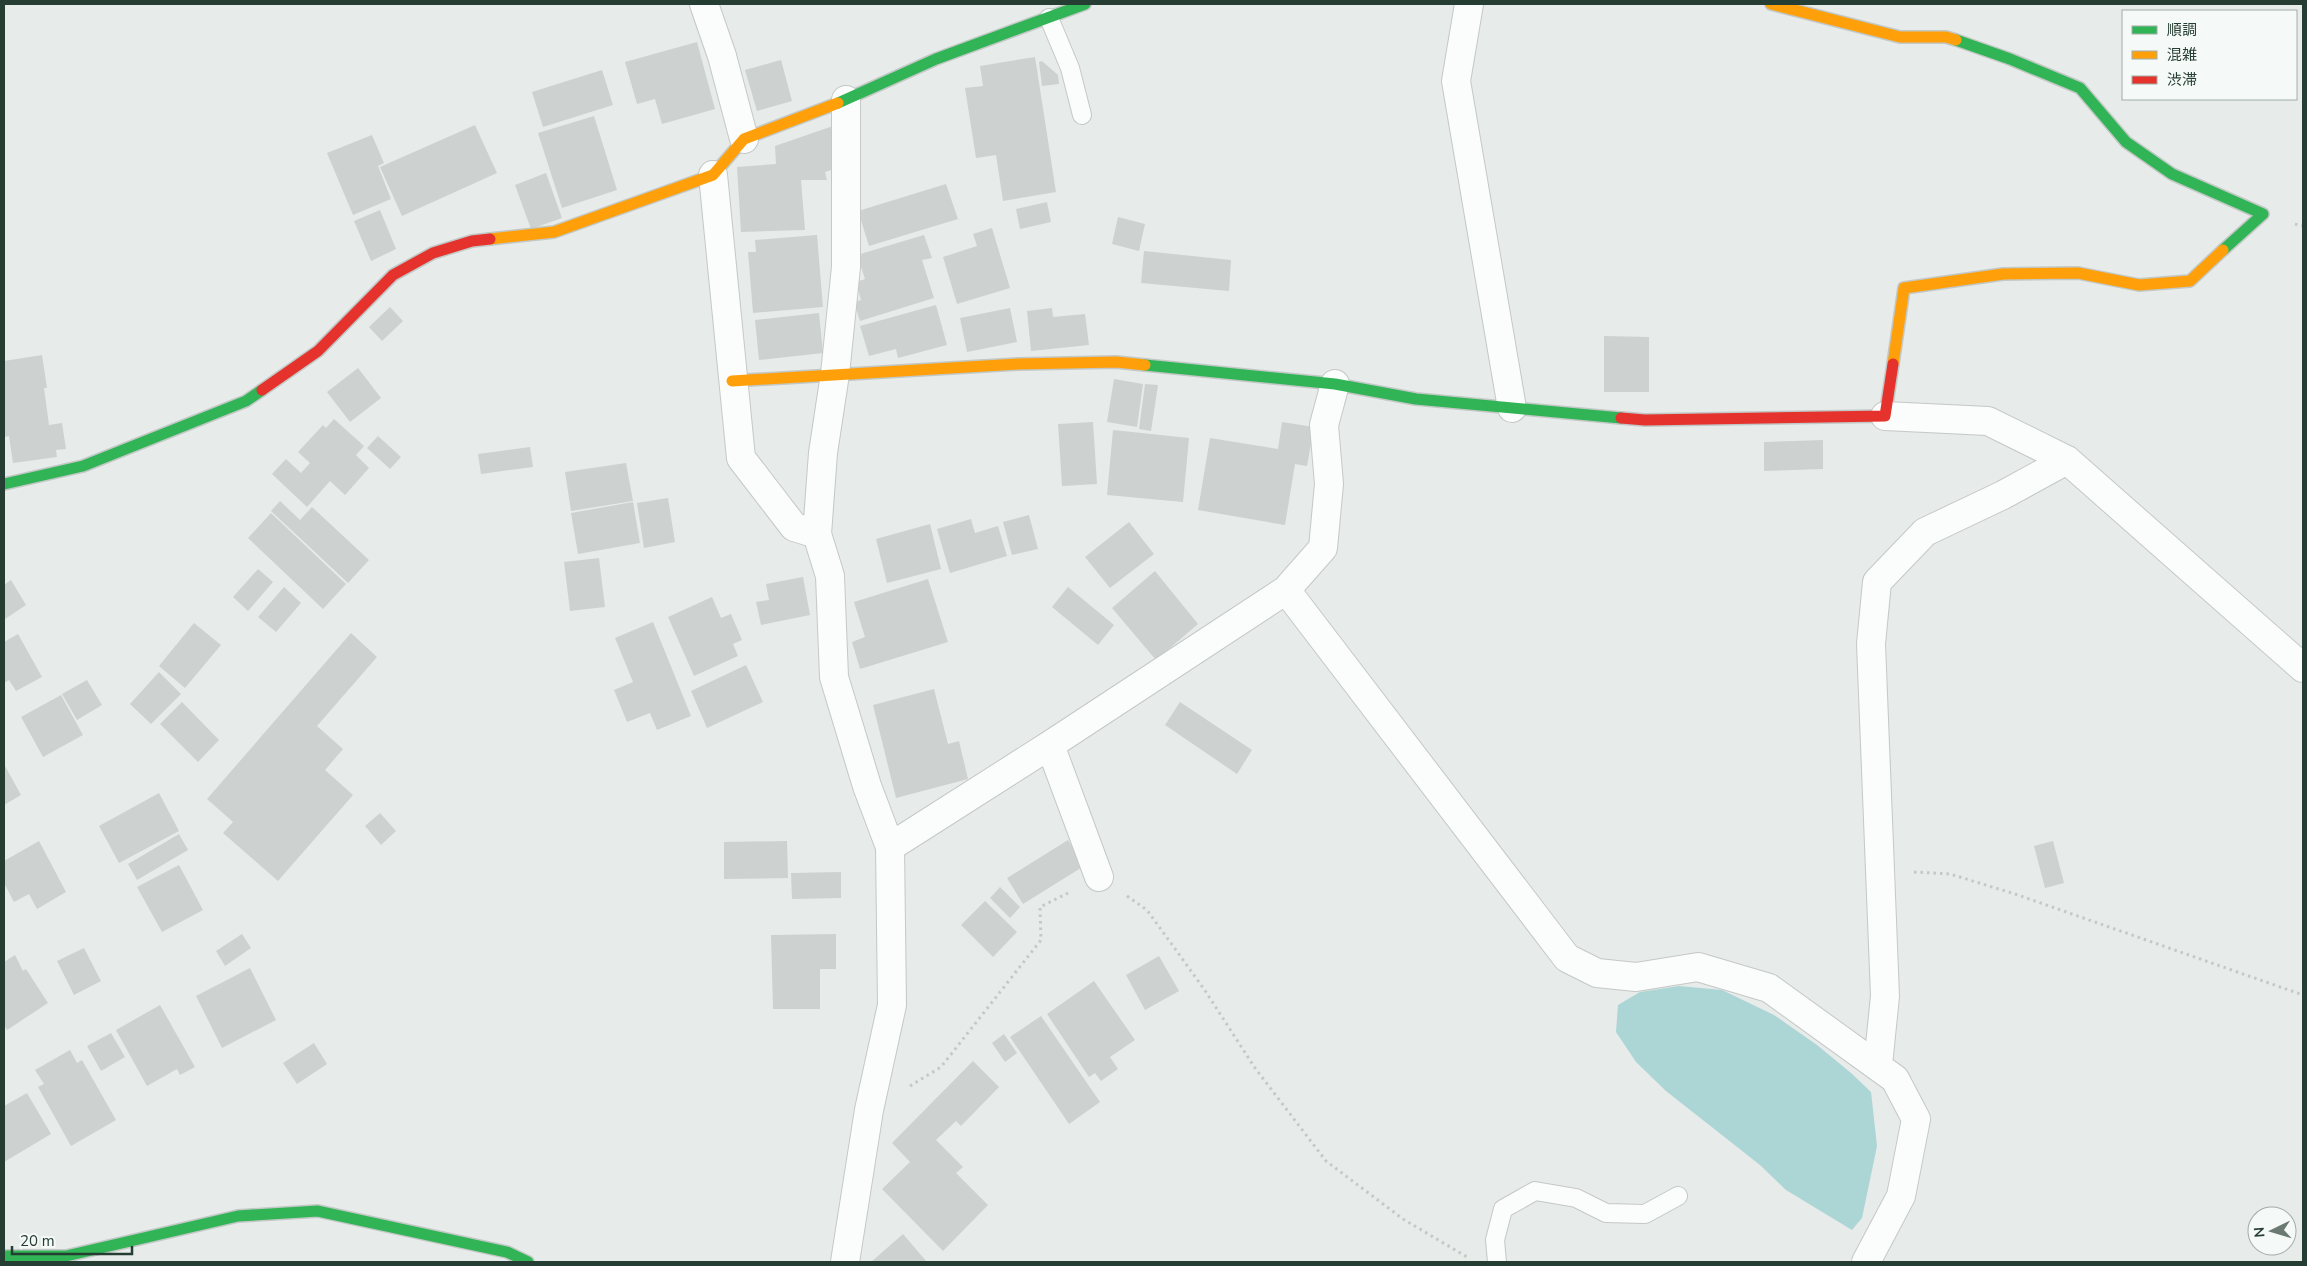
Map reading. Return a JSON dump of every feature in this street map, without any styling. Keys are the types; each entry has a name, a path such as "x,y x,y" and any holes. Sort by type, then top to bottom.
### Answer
{"street":[{"path":"704,4 722,56 744,139"},
{"path":"4,484 83,466 246,401 318,351 393,275 433,253 472,241 554,232 713,176 744,139 846,100 936,59 1085,4"},
{"path":"1469,4 1456,81 1512,408"},
{"path":"1771,4 1900,37 1946,37 2010,59 2080,88 2126,142 2172,174 2263,214 2190,281 2139,285 2078,273 2003,274 1904,288 1885,416"},
{"path":"845,1262 869,1110 892,1005 890,847 867,786 834,677 830,576 817,534 823,453 835,374 846,268 846,100"},
{"path":"713,176 741,458 794,527 817,534"},
{"path":"732,381 1018,364 1116,362 1335,384 1416,398 1645,420 1885,416 1988,421 2067,460 2303,668"},
{"path":"890,847 1050,746 1286,590 1323,548 1329,484 1324,425 1335,384"},
{"path":"1878,1065 1885,996 1871,644 1877,582 1925,532 2003,495 2067,460"},
{"path":"1286,590 1567,958 1597,974 1636,977 1698,967 1769,988 1895,1079 1916,1119 1901,1196 1866,1262"},
{"path":"1050,746 1099,878"},
{"path":"4,1256 66,1256 238,1216 318,1210 507,1252 528,1262"}],"lane":[{"path":"1049,18 1070,68 1082,115"},
{"path":"1497,1262 1495,1240 1503,1209 1535,1191 1576,1198 1606,1212 1645,1214 1678,1196"}],"path":[{"path":"1880,874 1910,872 1950,874 2120,929 2174,951 2303,995"},
{"path":"869,1110 941,1067 1041,940 1040,907 1099,878 1147,910 1204,988 1255,1068 1326,1161 1403,1219 1475,1262"}],"water":[{"path":"1679,986 1722,990 1774,1015 1817,1045 1871,1092 1877,1146 1862,1218 1852,1230 1786,1190 1760,1165 1666,1091 1636,1062 1616,1032 1618,1005 1640,992"}],"building":[{"path":"697,42 715,109 662,124 655,99 637,104 625,62"},
{"path":"1035,57 1056,192 1003,201 996,155 976,158 965,88 983,86 980,66"},
{"path":"781,60 792,101 757,111 745,70"},
{"path":"1042,61 1058,75 1059,84 1042,86 1039,62"},
{"path":"602,70 613,105 543,127 532,92"},
{"path":"594,116 617,190 562,208 538,133"},
{"path":"475,125 497,173 402,216 380,167"},
{"path":"833,126 837,168 825,172 827,180 801,180 805,230 741,232 737,167 776,164 775,146"},
{"path":"372,135 384,163 378,166 391,199 353,215 327,153"},
{"path":"546,173 562,218 531,229 515,185"},
{"path":"946,184 958,219 869,246 858,211"},
{"path":"1047,202 1051,222 1020,229 1016,209"},
{"path":"380,210 396,249 371,261 354,221"},
{"path":"1118,217 1145,224 1139,251 1112,244"},
{"path":"992,228 1010,288 957,304 943,257 977,246 973,234"},
{"path":"817,235 823,307 753,313 748,252 756,252 755,240"},
{"path":"924,235 932,258 922,260 934,298 860,321 854,302 861,300 856,282 865,279 857,255"},
{"path":"1144,251 1231,260 1229,291 1141,283"},
{"path":"936,305 947,345 898,358 896,349 869,356 860,326"},
{"path":"390,307 403,321 382,341 369,327"},
{"path":"1010,308 1017,342 967,352 960,318"},
{"path":"1052,308 1053,317 1085,314 1089,345 1031,351 1027,311"},
{"path":"819,313 823,353 759,360 755,320"},
{"path":"1604,336 1649,337 1649,392 1604,392"},
{"path":"42,355 47,388 44,388 49,425 62,423 66,449 56,450 57,457 13,463 9,436 4,437 4,361"},
{"path":"358,368 381,398 350,422 327,392"},
{"path":"1114,379 1143,384 1137,427 1107,422"},
{"path":"1145,384 1158,385 1151,431 1139,429"},
{"path":"334,419 364,446 356,455 369,468 345,495 330,481 307,507 272,474 286,459 301,473 310,463 298,452 323,425 326,428"},
{"path":"1093,422 1097,484 1062,486 1058,424"},
{"path":"1282,422 1314,427 1307,466 1295,464 1285,525 1198,510 1210,438 1278,449"},
{"path":"1113,430 1189,438 1183,502 1107,495"},
{"path":"378,436 401,457 390,469 367,448"},
{"path":"1823,440 1823,469 1764,471 1764,442"},
{"path":"530,447 533,467 481,474 478,454"},
{"path":"626,463 633,501 571,511 565,472"},
{"path":"668,498 675,542 644,548 637,503"},
{"path":"280,501 300,520 312,507 369,560 348,583 271,511"},
{"path":"633,502 640,543 578,554 571,513"},
{"path":"271,513 346,584 323,609 248,538"},
{"path":"1029,515 1038,549 1012,555 1003,522"},
{"path":"971,519 975,533 998,526 1007,556 950,573 937,529"},
{"path":"1129,522 1154,554 1110,588 1085,557"},
{"path":"930,524 941,569 887,583 876,539"},
{"path":"599,558 605,607 570,611 564,562"},
{"path":"258,569 273,582 248,611 233,597"},
{"path":"1155,571 1198,624 1156,660 1112,608"},
{"path":"803,577 810,615 761,625 756,602 769,600 766,584"},
{"path":"928,579 948,642 860,669 852,642 865,637 854,602"},
{"path":"11,580 26,605 5,619 4,585"},
{"path":"284,587 301,603 276,632 258,617"},
{"path":"1068,587 1114,625 1098,645 1052,607"},
{"path":"712,597 721,618 731,614 742,640 733,644 738,656 694,676 668,617"},
{"path":"653,622 691,716 657,730 650,713 627,722 614,690 633,682 615,638"},
{"path":"194,623 221,645 185,688 159,666"},
{"path":"351,633 377,657 317,726 343,749 325,770 353,795 278,881 223,833 233,822 207,799"},
{"path":"18,634 42,677 16,691 9,680 4,683 4,642"},
{"path":"746,665 763,702 707,728 691,691"},
{"path":"159,672 181,694 151,724 130,704"},
{"path":"87,680 102,705 77,720 62,694"},
{"path":"934,689 948,744 959,741 968,779 896,798 873,705"},
{"path":"61,695 83,735 43,757 21,717"},
{"path":"182,702 219,740 198,762 160,724"},
{"path":"1180,702 1252,750 1237,774 1165,725"},
{"path":"4,764 21,795 4,805"},
{"path":"159,793 179,831 119,863 99,826"},
{"path":"380,813 396,831 381,845 365,826"},
{"path":"179,834 188,850 137,880 128,864"},
{"path":"1068,840 1084,866 1023,904 1007,878"},
{"path":"39,841 66,892 37,909 29,894 14,902 4,883 4,861"},
{"path":"787,841 788,878 724,879 724,842"},
{"path":"2053,841 2064,883 2045,888 2034,846"},
{"path":"179,865 203,910 162,932 137,887"},
{"path":"841,872 841,898 792,899 791,873"},
{"path":"1000,887 1020,907 1010,918 990,898"},
{"path":"985,901 1017,932 993,957 961,925"},
{"path":"242,934 251,948 225,966 216,951"},
{"path":"836,934 836,969 820,969 820,1009 773,1009 771,935"},
{"path":"84,948 101,981 74,995 57,961"},
{"path":"15,955 23,971 26,969 48,1003 7,1030 4,1025 4,962"},
{"path":"1159,956 1179,991 1145,1010 1126,975"},
{"path":"250,968 276,1020 222,1048 196,996"},
{"path":"1094,981 1135,1040 1110,1057 1118,1069 1101,1081 1095,1073 1089,1077 1047,1014"},
{"path":"160,1005 195,1067 180,1075 177,1069 147,1086 116,1030"},
{"path":"1041,1016 1100,1102 1069,1124 1010,1037"},
{"path":"111,1033 125,1057 101,1071 87,1046"},
{"path":"1004,1034 1017,1053 1005,1062 992,1043"},
{"path":"314,1043 327,1064 297,1084 283,1063"},
{"path":"70,1050 77,1063 82,1060 116,1120 71,1146 38,1087 44,1084 35,1070"},
{"path":"973,1061 999,1087 961,1126 956,1121 936,1140 963,1167 956,1173 988,1205 943,1251 882,1189 910,1162 892,1143"},
{"path":"27,1093 51,1134 4,1162 4,1106"},
{"path":"903,1234 927,1262 871,1262"}],"traffic: fast":[{"path":"838,103 936,59 1085,4"},
{"path":"1956,40 2010,59 2080,88 2126,142 2172,174 2263,214 2223,250"},
{"path":"1145,365 1335,384 1416,399 1621,418"},
{"path":"4,484 83,466 246,401 262,390"},
{"path":"4,1256 66,1256 238,1216 318,1211 507,1252 528,1262"}],"traffic: slow":[{"path":"1771,4 1900,37 1946,37 1956,40"},
{"path":"490,239 554,232 713,175 744,139 838,103"},
{"path":"1893,364 1904,288 2003,274 2078,273 2139,285 2190,281 2223,250"},
{"path":"732,381 1018,364 1116,362 1145,365"}],"traffic: jam":[{"path":"262,390 318,351 393,275 433,253 472,241 490,239"},
{"path":"1621,418 1645,420 1885,416 1893,364"}]}
